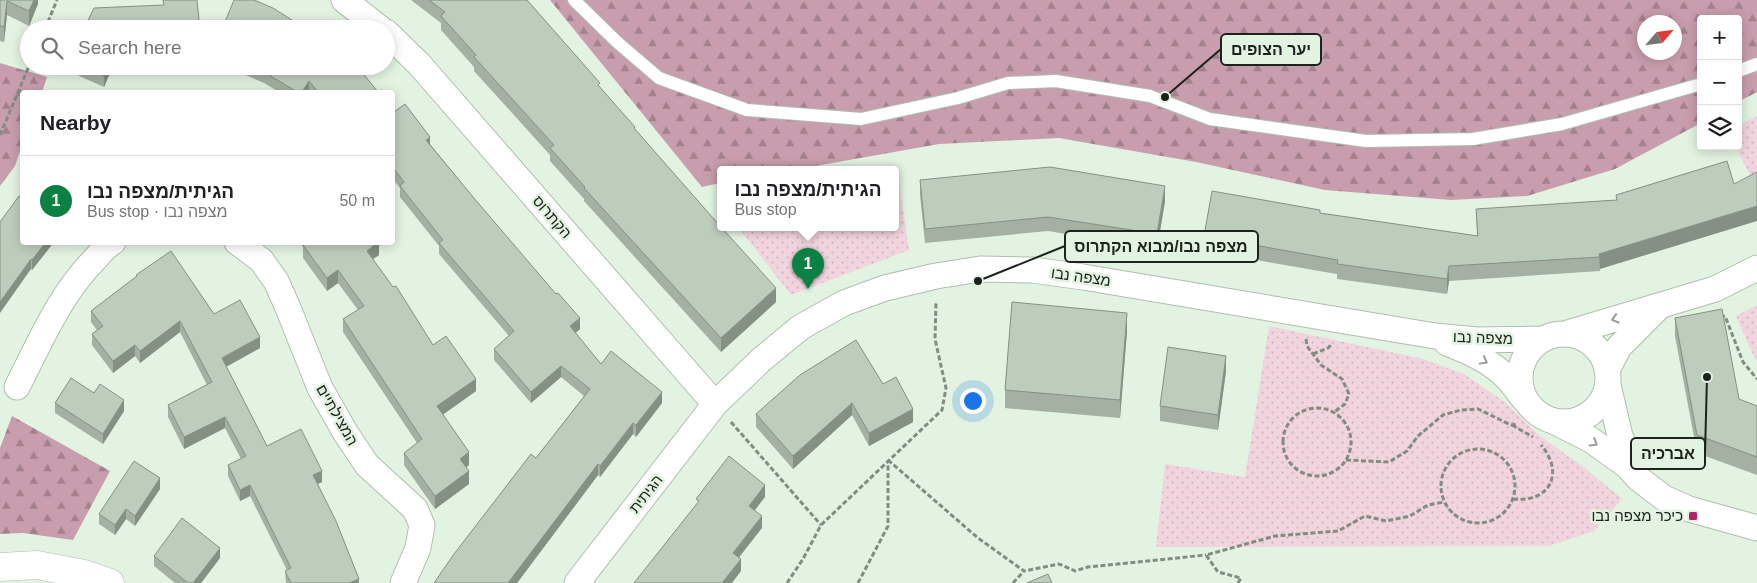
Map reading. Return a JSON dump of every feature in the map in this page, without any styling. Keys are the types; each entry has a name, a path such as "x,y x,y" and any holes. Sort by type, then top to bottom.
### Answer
{"street":[{"path":"344,0 370,20"},
{"name":"הקתרוס","path":"395,41 419,64 715,404"},
{"path":"17,387 63,298 85,269 108,245"},
{"name":"המצילתיים","path":"241,245 261,260 276,281 320,388 351,441 367,465 415,509 422,526 418,548 403,583"},
{"path":"1757,268 1715,289 1568,333 1554,334 1541,339 1531,348 1524,359 1520,374 1521,389 1527,402 1537,414 1591,440 1626,464 1639,479 1664,498 1689,509 1757,528"},
{"name":"מצפה נבו","path":"715,404 762,359 801,327 844,303 885,288 936,276 980,269 1033,270 1083,276 1424,333 1477,340 1541,339"},
{"path":"1550,420 1566,422 1580,419 1593,411 1603,400 1608,377 1619,347 1661,305"},
{"name":"מצפה נבו","path":"1424,333 1465,351 1494,367 1506,376 1527,402"},
{"path":"1568,333 1582,337 1593,344 1602,355 1620,436 1639,479"},
{"name":"הגיתית","path":"577,583 715,404"},
{"path":"0,567 37,565 84,574 110,583"}],"lane":[{"path":"574,0 617,42 659,78 746,110 861,119 958,98 1008,83 1056,81 1150,96 1210,119 1366,141 1473,139 1562,124 1697,85"},
{"path":"1742,70 1757,64"}],"path":[{"path":"49,20 58,0"},
{"path":"0,135 25,75"},
{"path":"787,583 803,559 821,525 942,410 946,388 935,338 936,276"},
{"path":"1302,313 1307,346 1321,365 1342,379 1349,394 1344,404 1334,412"},
{"path":"1734,340 1743,362 1757,379"},
{"path":"715,404 821,525"},
{"path":"1312,408 1324,408 1334,412 1343,419 1351,439 1350,450 1346,460 1328,474 1317,476 1306,474 1296,469 1288,460 1284,450 1283,438 1286,427 1292,418 1301,411 1312,408"},
{"path":"1346,460 1389,462 1407,452 1418,436 1443,415 1461,410 1478,409 1535,438 1547,452 1552,466 1553,478 1550,487 1542,494 1524,500 1513,499"},
{"path":"1511,425 1550,420"},
{"path":"1476,448 1493,452 1508,464 1514,474 1515,487 1513,499 1507,510 1498,518 1474,523 1462,520 1452,513 1444,502 1441,491 1441,478 1445,467 1453,457 1464,451 1476,448"},
{"path":"888,460 978,538 1024,571"},
{"path":"858,583 888,526 888,460"},
{"path":"1013,583 1024,571 1059,564 1075,571 1088,567 1206,555 1275,536 1338,531 1365,516 1386,521 1410,516 1428,505 1444,502"},
{"path":"1206,555 1218,572 1241,578 1238,583"}],"shaded area":[{"path":"1757,116 1757,176 1752,179 1737,150 1742,150 1742,124"},
{"path":"899,182 909,250 791,295 741,231 899,231"},
{"path":"1757,305 1757,360 1736,316"},
{"path":"1269,326 1423,359 1464,374 1506,403 1539,435 1586,469 1622,499 1594,531 1549,546 1156,547 1165,464 1245,477"}],"green space":[{"path":"550,0 1757,0 1757,92 1742,100 1742,15 1697,15 1697,125 1615,169 1527,196 1451,200 1325,190 1196,162 1059,138 939,144 815,166 717,166 717,184 702,187"},
{"path":"0,63 20,69 20,75 47,77 43,90 20,90 20,151 15,166 0,186"},
{"path":"12,416 110,471 73,540 23,533 0,534 0,448"}],"building":[{"path":"0,0 34,0 29,11 7,1 4,27 0,26"},
{"path":"163,0 197,0 199,20 88,20 94,8 164,5"},
{"path":"234,0 254,0 273,8 292,20 226,20"},
{"path":"429,0 527,0 600,83 598,85 634,128 717,223 717,231 725,231 776,288 721,338 550,148 554,145 474,57 476,55 441,16 445,12"},
{"path":"269,75 364,75 376,90 316,90 309,81 303,90 294,90"},
{"path":"405,104 430,137 426,140 556,294 558,293 580,318 570,326 601,364 611,351 662,392 636,425 633,423 600,466 598,464 508,583 434,583 531,454 536,458 590,389 561,366 531,392 494,349 514,331 439,243 443,240 400,186 404,182 395,170 395,111"},
{"path":"1727,161 1734,184 1757,172 1757,206 1599,254 1600,257 1449,266 1447,279 1337,264 1338,260 1204,236 1212,191 1320,210 1320,213 1478,236 1476,209 1617,200 1616,195"},
{"path":"1050,167 1165,186 1157,234 1048,217 925,229 920,180"},
{"path":"19,196 20,245 44,245 31,259 0,302 0,222"},
{"path":"303,245 374,245 367,251 393,287 396,286 433,345 446,336 476,379 437,406 469,452 460,459 469,471 435,496 404,453 422,439 343,319 364,306 338,270 327,278"},
{"path":"171,251 214,314 240,300 260,337 222,358 267,446 301,429 322,471 313,475 336,521 359,579 349,583 291,583 285,571 291,568 250,485 240,490 228,465 246,456 225,417 184,437 168,405 212,382 180,321 140,351 135,345 113,361 92,334 103,326 91,311 136,275"},
{"path":"1012,302 1127,313 1120,400 1005,390"},
{"path":"1722,309 1739,399 1757,406 1757,457 1697,435 1675,318"},
{"path":"856,340 883,384 896,377 913,409 869,433 852,403 793,456 756,414 800,375"},
{"path":"1168,347 1226,356 1218,415 1160,406"},
{"path":"71,378 94,393 100,384 124,400 103,434 55,403"},
{"path":"729,456 765,485 749,506 762,516 733,553 741,559 722,583 634,583 699,501 696,499"},
{"path":"134,461 160,478 135,516 126,509 115,525 99,514"},
{"path":"182,518 220,548 193,583 188,583 154,556"},
{"path":"1048,574 1052,583 1027,583"}],"place":[{"name":"יער הצופים","path":"1165,97"},
{"name":"מצפה נבו/מבוא הקתרוס","path":"978,281"},
{"name":"הגיתית/מצפה נבו","path":"808,289"},
{"name":"אברכיה","path":"1707,377"},
{"name":"כיכר מצפה נבו","path":"1693,516"}]}
